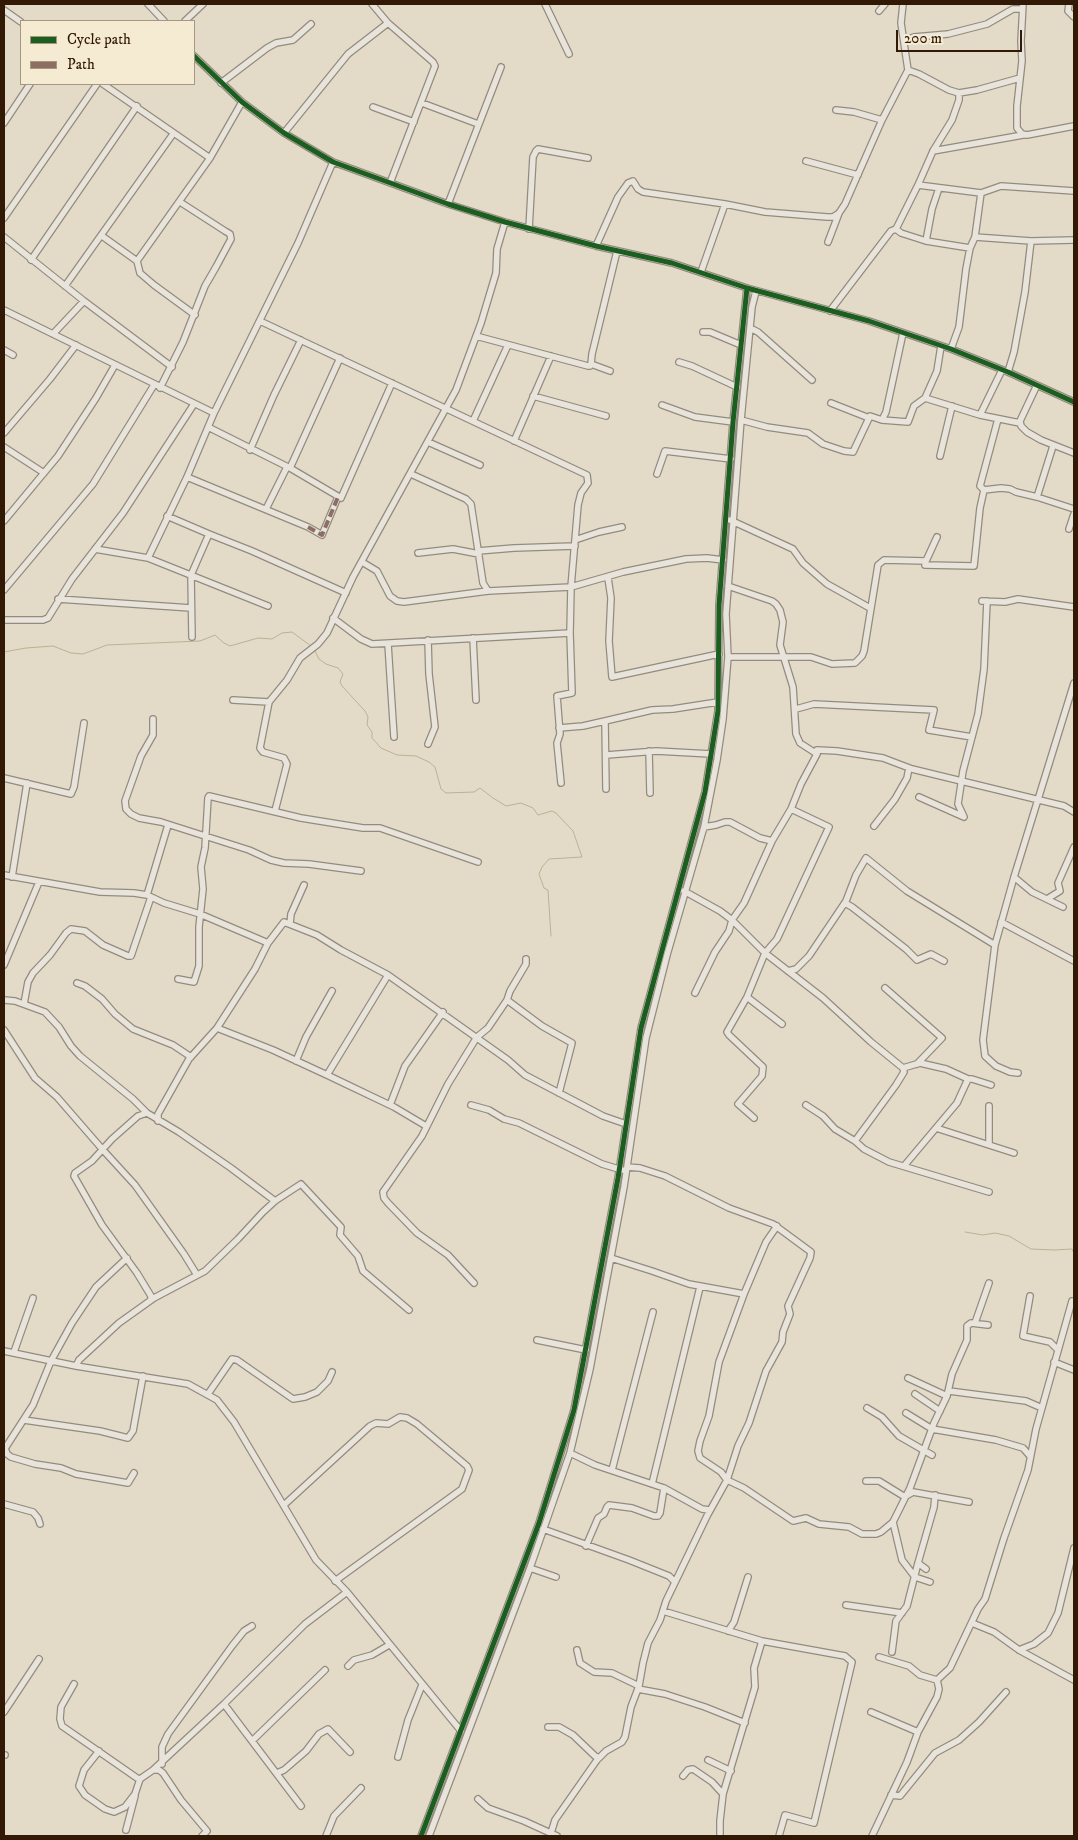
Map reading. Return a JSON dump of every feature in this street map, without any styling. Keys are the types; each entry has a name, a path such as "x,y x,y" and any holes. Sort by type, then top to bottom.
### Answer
{"street":[{"path":"148,4 163,20"},
{"path":"186,20 203,4"},
{"path":"372,4 388,23 435,64 422,103 390,183"},
{"path":"878,11 885,4"},
{"path":"828,242 854,179 858,175 882,120 908,70 901,23 903,4"},
{"path":"1069,4 1068,11 1074,17"},
{"path":"547,5 569,54"},
{"path":"904,42 914,37 948,34 987,24 1022,6 1022,61 1017,124 1018,131 1023,135"},
{"path":"4,10 20,21"},
{"path":"284,133 348,54 388,23"},
{"path":"221,83 267,48 276,43 293,40 312,24"},
{"path":"195,57 242,102 284,133 333,162 448,204 505,222 596,246 672,263 756,291 869,321 951,349 1074,402"},
{"path":"448,204 501,67"},
{"path":"908,70 959,94 1020,78"},
{"path":"4,123 29,85"},
{"path":"4,218 96,85"},
{"path":"104,85 210,158"},
{"path":"830,311 891,231 896,229 933,151 952,120 959,100 959,94"},
{"path":"137,261 210,158 242,102"},
{"path":"422,103 478,124"},
{"path":"31,260 136,106"},
{"path":"373,107 414,122"},
{"path":"836,110 854,112 882,120"},
{"path":"933,151 1074,126"},
{"path":"65,286 173,134"},
{"path":"529,229 533,157 536,151 538,149 588,158"},
{"path":"806,161 858,175"},
{"path":"148,558 187,476 214,413 298,243 333,162"},
{"path":"596,246 615,203 628,183 632,181 638,189 644,192 765,212 827,217 833,217 839,213"},
{"path":"918,185 981,193 1000,186 1074,191"},
{"path":"926,241 932,209 939,188"},
{"path":"951,349 958,327 970,248 975,237 981,193"},
{"path":"4,590 92,484 172,367 195,315 205,286 230,237 225,231 180,202"},
{"path":"701,272 725,204"},
{"path":"275,811 287,764 284,758 263,752 260,748 269,702 287,680 300,658 324,638 332,618 446,408 462,374 476,336 496,272 496,249 505,222"},
{"path":"896,229 901,233 926,241 970,248"},
{"path":"102,236 137,261 140,273 195,315"},
{"path":"4,237 84,302 172,367"},
{"path":"975,237 1031,241 1074,240"},
{"path":"980,415 1014,352 1025,292 1031,241"},
{"path":"591,364 617,251"},
{"path":"421,1836 539,1523 574,1410 619,1170 641,1028 688,866 705,792 718,702 719,605 733,422 747,288"},
{"path":"429,1836 544,1529 570,1453 590,1369 611,1258 646,1038 684,891 688,866 704,827 723,719 728,657 726,614 728,586 741,420 752,307 756,291"},
{"path":"53,334 84,302"},
{"path":"4,310 157,387 214,413"},
{"path":"260,321 587,476 588,483 579,499 575,543 570,633 572,693 557,696 560,734 557,743 561,784"},
{"path":"750,328 758,332 812,380"},
{"path":"703,332 710,332 741,345"},
{"path":"882,420 892,388 903,333"},
{"path":"476,336 588,366 591,364 610,371"},
{"path":"250,450 274,394 301,340"},
{"path":"4,433 76,345"},
{"path":"473,421 508,345"},
{"path":"831,403 869,418 870,416 882,420 908,422 914,406 925,398 937,371 941,346"},
{"path":"4,350 13,354"},
{"path":"514,441 551,356"},
{"path":"266,509 288,468 340,358"},
{"path":"678,362 692,366 737,387"},
{"path":"4,521 44,474 73,434 115,365"},
{"path":"187,476 308,527 322,536 338,498 341,498 343,495 392,383"},
{"path":"1020,424 1037,385"},
{"path":"533,396 606,416"},
{"path":"925,398 980,415 1020,424 1027,432 1053,446 1074,453"},
{"path":"4,620 46,620 58,599 123,513 194,404"},
{"path":"662,405 695,417 733,422"},
{"path":"940,456 952,406"},
{"path":"741,420 767,427 808,434 823,444 850,453 856,449 869,418"},
{"path":"984,490 980,486 998,419"},
{"path":"208,427 288,468 338,498"},
{"path":"428,442 480,465"},
{"path":"1037,497 1053,446"},
{"path":"4,447 44,474"},
{"path":"657,474 665,451 731,459"},
{"path":"410,474 466,499 470,503 473,509 483,583 488,591"},
{"path":"984,490 1006,488 1074,509"},
{"path":"925,565 974,566 980,508 984,490"},
{"path":"1069,529 1074,514"},
{"path":"168,516 346,593"},
{"path":"726,519 792,550 803,563 827,584 870,608"},
{"path":"418,553 453,549 479,553 575,543 598,532 622,527"},
{"path":"192,637 191,575 209,534"},
{"path":"728,657 811,657 832,664 855,663 863,654 875,578 880,562 884,560 926,561 937,536"},
{"path":"95,549 148,558 268,606"},
{"path":"362,562 377,571 387,591 397,601 412,601 474,592 572,587 608,578 623,572 686,559 707,558 723,560"},
{"path":"608,578 611,590 610,653 612,678 719,654"},
{"path":"474,592 483,583"},
{"path":"728,586 766,598 776,604 784,622 780,640 794,687 795,726 798,740 803,745 815,751 837,751 883,758 909,768 1064,806 1074,812"},
{"path":"58,599 191,608"},
{"path":"919,797 964,817 958,804 963,771 978,714 984,669 985,601 1005,602 1018,599 1074,608"},
{"path":"332,618 366,642 372,644 570,633"},
{"path":"473,638 476,700"},
{"path":"428,640 429,674 435,727 428,744"},
{"path":"388,644 394,737"},
{"path":"1018,1073 996,1066 985,1056 983,1040 995,946 1014,877 1074,682"},
{"path":"233,700 269,702"},
{"path":"559,728 583,726 652,710 673,709 718,702"},
{"path":"796,709 814,704 934,710 930,730 972,737"},
{"path":"154,719 153,735 136,769 125,800 125,807 131,814 249,850 271,860 361,871"},
{"path":"605,721 606,789"},
{"path":"4,778 68,794 73,792 84,723"},
{"path":"695,993 711,960 729,931 732,920 744,903 772,841 791,809 815,751"},
{"path":"607,755 649,752 711,754"},
{"path":"649,752 650,793"},
{"path":"874,826 895,799 907,778 909,768"},
{"path":"12,877 27,783"},
{"path":"178,979 194,982 199,966 200,914 203,889 201,867 206,837 209,796 301,818 363,828 380,828 478,862"},
{"path":"754,1118 738,1104 762,1076 764,1067 728,1032 765,953 777,938 829,827 791,809"},
{"path":"704,827 730,822 760,838 772,841"},
{"path":"24,1004 28,982 33,973 50,955 66,933 71,930 85,931 103,945 131,956 168,825"},
{"path":"1047,899 1060,891 1058,883 1074,847"},
{"path":"788,971 796,969 809,956 845,903 856,875 866,858 907,891 995,946"},
{"path":"4,876 100,892 134,893 149,896 200,914 268,943"},
{"path":"1014,877 1032,892 1063,906"},
{"path":"4,964 39,882"},
{"path":"290,924 291,914 304,885"},
{"path":"684,891 732,920 765,953 823,998 870,1042 903,1068"},
{"path":"845,903 852,906 899,943 916,960 931,954 944,961"},
{"path":"153,1116 191,1056 218,1028 255,969 268,943 284,922 317,935 388,975 443,1012 508,1060 525,1075 610,1120 626,1124"},
{"path":"1001,922 1074,961"},
{"path":"474,1283 448,1255 417,1233 388,1203 383,1195 385,1188 413,1149 448,1084 477,1037 488,1028 507,1000 510,991 526,964 526,959"},
{"path":"327,1074 388,975"},
{"path":"77,983 85,986 102,999 115,1014 133,1029 173,1045 191,1056"},
{"path":"885,988 942,1038 917,1064"},
{"path":"296,1061 306,1037 332,991"},
{"path":"746,997 782,1024"},
{"path":"4,1000 24,1004 47,1013 59,1026 71,1046 80,1056 153,1116 231,1168 274,1201"},
{"path":"507,1000 542,1026 572,1042 558,1093"},
{"path":"390,1105 405,1066 443,1012"},
{"path":"218,1028 327,1074 390,1105 426,1126"},
{"path":"4,1030 34,1078 58,1097 135,1185 197,1275"},
{"path":"903,1068 920,1063 946,1069 968,1080 972,1078 991,1085"},
{"path":"856,1141 896,1085 904,1072 903,1068"},
{"path":"904,1166 958,1103 968,1080"},
{"path":"471,1105 489,1110 504,1120 519,1123 602,1164 619,1170 640,1168 664,1176 729,1208 776,1226 811,1252 788,1306 790,1314 783,1332 782,1342 766,1371 750,1423 738,1446 727,1480 706,1516 648,1643 639,1688 631,1707 624,1739 597,1759 555,1820 541,1830"},
{"path":"806,1105 823,1116 835,1129 856,1141 864,1149 889,1162 989,1192"},
{"path":"989,1106 989,1145"},
{"path":"152,1298 127,1258 102,1225 74,1178 75,1173 92,1161 112,1139 140,1114 153,1116"},
{"path":"936,1128 1014,1152"},
{"path":"76,1366 79,1360 104,1336 152,1298 205,1271 274,1201 301,1184 341,1227 340,1235 358,1256 363,1271 409,1310"},
{"path":"776,1226 766,1242 744,1294 720,1362 709,1416 698,1447 700,1458 721,1472 727,1480 744,1488 793,1521 806,1518 819,1524 849,1527 862,1534 876,1534 893,1522 906,1496 948,1394 952,1374 967,1340 967,1326 971,1323 988,1325"},
{"path":"127,1258 96,1287 72,1323 51,1361 33,1405 5,1449 11,1457 35,1464 61,1468 83,1476 128,1482 134,1473"},
{"path":"611,1258 700,1287 716,1288 744,1294"},
{"path":"975,1323 989,1283"},
{"path":"652,1484 700,1287"},
{"path":"1030,1296 1023,1336 1050,1342 1058,1350"},
{"path":"14,1352 33,1298"},
{"path":"937,1680 950,1668 978,1609 985,1599 1028,1470 1054,1362 1072,1302"},
{"path":"612,1470 652,1312"},
{"path":"536,1340 586,1350"},
{"path":"4,1351 76,1366 188,1384 217,1400 225,1409 316,1560 347,1592 460,1731"},
{"path":"208,1394 232,1359 237,1360 293,1399 317,1392 328,1381 332,1372"},
{"path":"1054,1362 1074,1370"},
{"path":"583,1367 590,1369"},
{"path":"24,1420 100,1431 128,1438 132,1431 143,1376"},
{"path":"908,1378 948,1394 1026,1401 1042,1408"},
{"path":"915,1394 940,1411"},
{"path":"867,1408 882,1416 899,1436 932,1455"},
{"path":"906,1413 932,1429 996,1440 1023,1448 1030,1456"},
{"path":"284,1505 370,1426 376,1423 388,1424 400,1417 407,1418 417,1424 467,1466 468,1470 462,1489 335,1581"},
{"path":"570,1453 664,1488 702,1509 710,1510"},
{"path":"866,1481 879,1481 906,1496"},
{"path":"586,1546 598,1518 604,1514 606,1507 609,1505 632,1508 658,1516 664,1488"},
{"path":"906,1496 913,1492 969,1502"},
{"path":"892,1652 896,1621 907,1606 915,1577 914,1572 934,1507 935,1495"},
{"path":"4,1504 33,1512 40,1524"},
{"path":"702,1509 706,1516"},
{"path":"893,1522 902,1560 915,1577 930,1582"},
{"path":"544,1529 586,1546 594,1547 645,1566 668,1576 675,1582"},
{"path":"1019,1650 1034,1644 1048,1633 1058,1613 1074,1548"},
{"path":"918,1563 926,1569"},
{"path":"530,1568 556,1577"},
{"path":"728,1631 734,1622 748,1576"},
{"path":"126,1830 140,1779 162,1762 224,1704 305,1624 347,1592"},
{"path":"846,1605 902,1613"},
{"path":"663,1611 762,1641 845,1656 852,1662 814,1822 784,1815 779,1836"},
{"path":"972,1623 994,1632 1019,1650 1074,1680"},
{"path":"163,1773 162,1747 168,1734 232,1646 244,1631 252,1626"},
{"path":"720,1836 724,1794 755,1687 754,1668 762,1641"},
{"path":"494,1643 500,1646"},
{"path":"348,1666 354,1660 372,1655 389,1645"},
{"path":"577,1650 580,1663 594,1672 612,1673 639,1688 681,1699 745,1723"},
{"path":"879,1657 909,1666 920,1675 937,1680"},
{"path":"4,1712 39,1659"},
{"path":"252,1741 325,1670"},
{"path":"872,1836 918,1732 938,1697 937,1680"},
{"path":"74,1684 62,1707 60,1723 140,1779"},
{"path":"398,1757 408,1720 422,1685"},
{"path":"891,1795 900,1796 935,1753 960,1740 1006,1692"},
{"path":"224,1704 301,1806"},
{"path":"871,1712 918,1732"},
{"path":"548,1727 560,1727 573,1735 597,1759"},
{"path":"277,1773 284,1770 306,1751 319,1734 328,1729 350,1752"},
{"path":"99,1751 82,1775 79,1786 82,1792 111,1812 125,1806 136,1794"},
{"path":"708,1760 731,1771"},
{"path":"683,1776 688,1770 693,1769 712,1782 724,1794"},
{"path":"153,1770 159,1770 163,1773 181,1800 212,1836"},
{"path":"326,1836 334,1816 361,1788"},
{"path":"478,1799 488,1808 524,1821 554,1835 555,1820"},
{"path":"202,1836 207,1831"}],"waterway":[{"path":"4,652 53,646 71,653 83,654 107,645 200,641 215,635 230,646 258,638 272,639 282,633 292,632 311,646"},
{"path":"314,649 319,659 326,664 338,668 343,674 340,682 342,686 365,711 368,717 367,725 372,732 372,738 381,748 397,755 416,756 429,762 435,767 441,789 446,793 474,792 480,788 506,806 521,803 533,808 538,815 552,811 573,831 582,857 549,859 539,874 544,888 548,890 551,936"},
{"path":"965,1232 983,1235 995,1233 1009,1236 1031,1249 1072,1249 1074,1253"}],"marked path":[{"path":"308,527 322,535 338,497"}],"cycle path":[{"path":"195,57 242,102 284,133 333,162 448,204 505,222 596,246 672,263 747,288 869,321 951,349 1074,402"},
{"path":"421,1836 539,1523 574,1410 618,1178 641,1028 705,792 718,711 719,605 733,422 747,288"}]}
